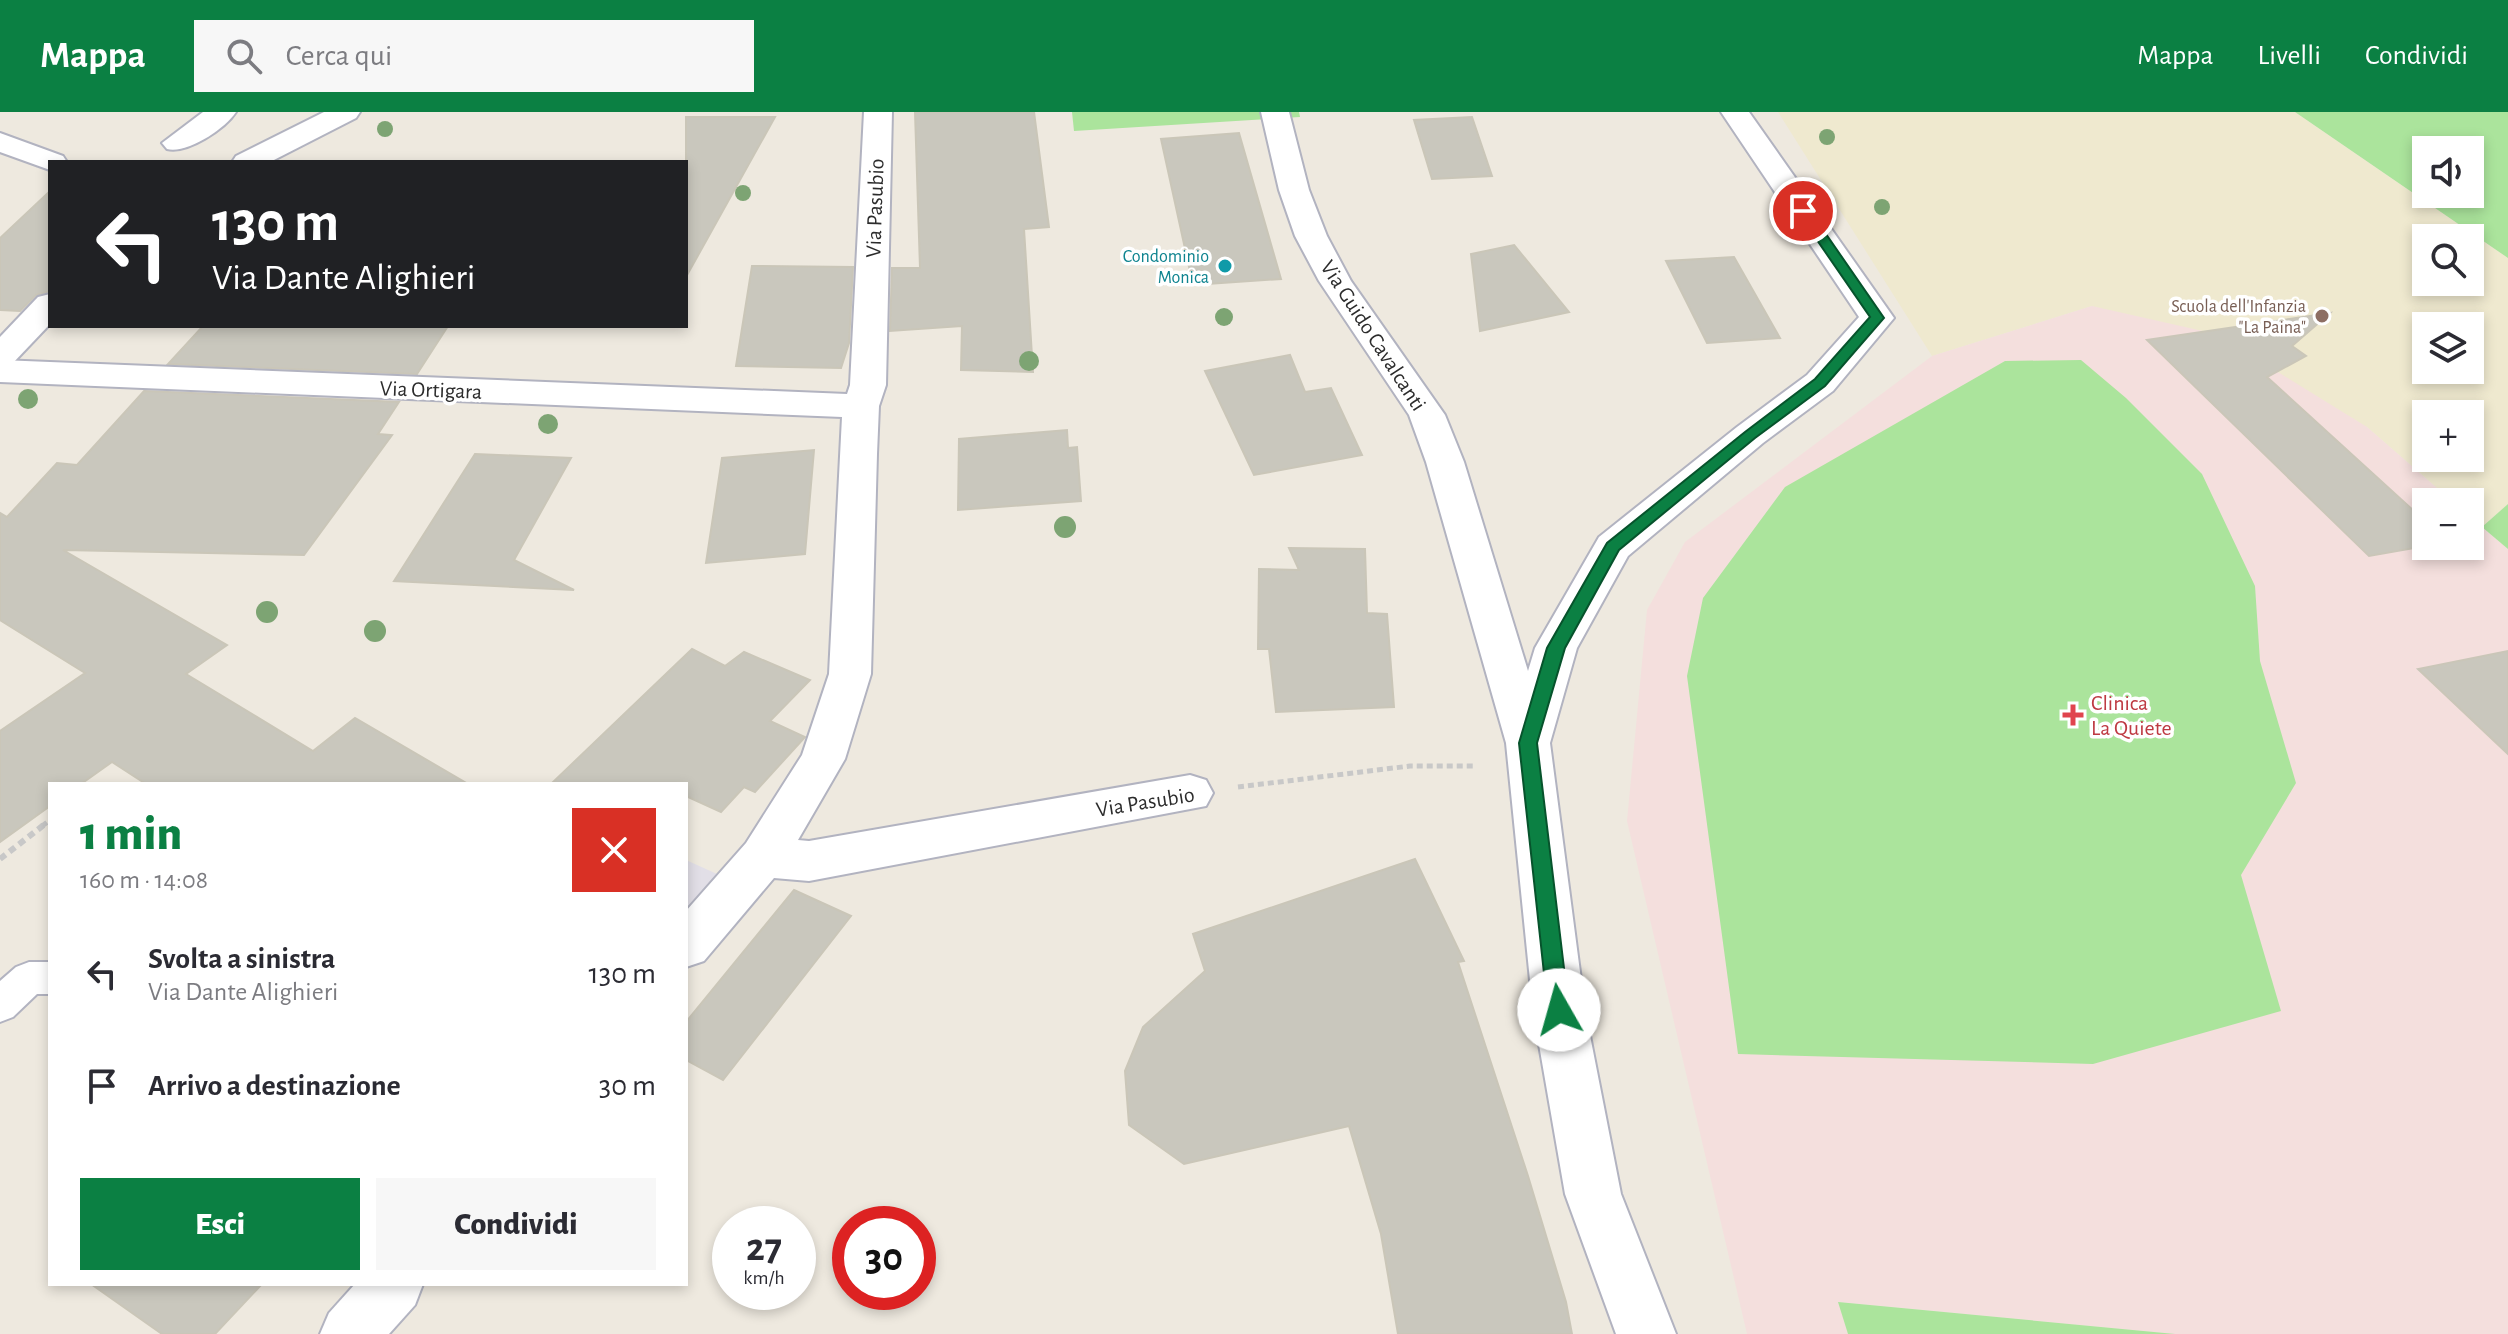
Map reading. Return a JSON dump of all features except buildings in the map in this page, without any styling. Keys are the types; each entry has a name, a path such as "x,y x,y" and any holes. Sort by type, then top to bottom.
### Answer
{"street":[{"path":"177,112 178,152"},
{"path":"178,152 222,112"},
{"path":"251,160 346,112"},
{"name":"Via Pasubio","path":"688,944 763,857 823,759 850,674 861,406 868,385 878,112"},
{"name":"Via Guido Cavalcanti","path":"1275,112 1294,190 1311,236 1335,281 1427,415 1445,462 1529,754"},
{"path":"1646,1334 1593,1194 1559,1010 1529,754 1556,648 1613,547 1750,435 1820,383 1877,318 1735,112"},
{"path":"0,142 48,160"},
{"path":"0,357 48,306"},
{"name":"Via Ortigara","path":"0,371 861,406"},
{"name":"Via Pasubio","path":"763,857 809,861 1190,793"},
{"path":"350,1334 392,1286"}],"lane":[{"path":"0,1005 29,978 48,978"}],"path":[{"name":"Via Pasubio","path":"1190,793 1529,754"},
{"path":"0,859 48,822"}],"shaded area":[{"name":"Scuola dell'Infanzia \"La Paina\"","path":"1778,112 2295,112 2412,192 2412,208 2435,208 2458,224 2412,224 2412,296 2484,296 2484,242 2508,258 2508,504 2484,525 2484,488 2437,488 2419,472 2484,472 2484,400 2412,400 2412,466 2367,427 2092,306 1932,356"},
{"name":"Clinica La Quiete","path":"2092,306 2216,334 2367,427 2412,466 2412,472 2419,472 2437,488 2412,488 2412,560 2484,560 2484,529 2508,549 2508,1334 2175,1334 1839,1302 1848,1334 1747,1334 1627,821 1647,610 1685,542 1932,356"},
{"path":"688,861 717,874 688,909"}],"green space":[{"path":"1072,112 1299,112 1300,117 1074,131"},
{"path":"2295,112 2508,112 2508,258 2484,242 2484,224 2458,224 2435,208 2484,208 2484,136 2412,136 2412,192"},
{"path":"2081,360 2126,398 2202,474 2255,586 2260,661 2296,783 2241,875 2281,1011 2093,1064 1738,1054 1687,676 1703,598 1785,487 2005,361"},
{"path":"2508,504 2508,549 2484,529 2484,525"},
{"path":"1838,1302 2175,1334 1848,1334"}],"place":[{"name":"Condominio Monica","path":"1225,266"},
{"name":"Scuola dell'Infanzia \"La Paina\"","path":"2322,316"},
{"name":"Clinica La Quiete","path":"2073,715"}],"route":[{"path":"1559,1010 1528,743 1556,648 1613,547 1750,435 1820,383 1877,318 1803,211"}]}
